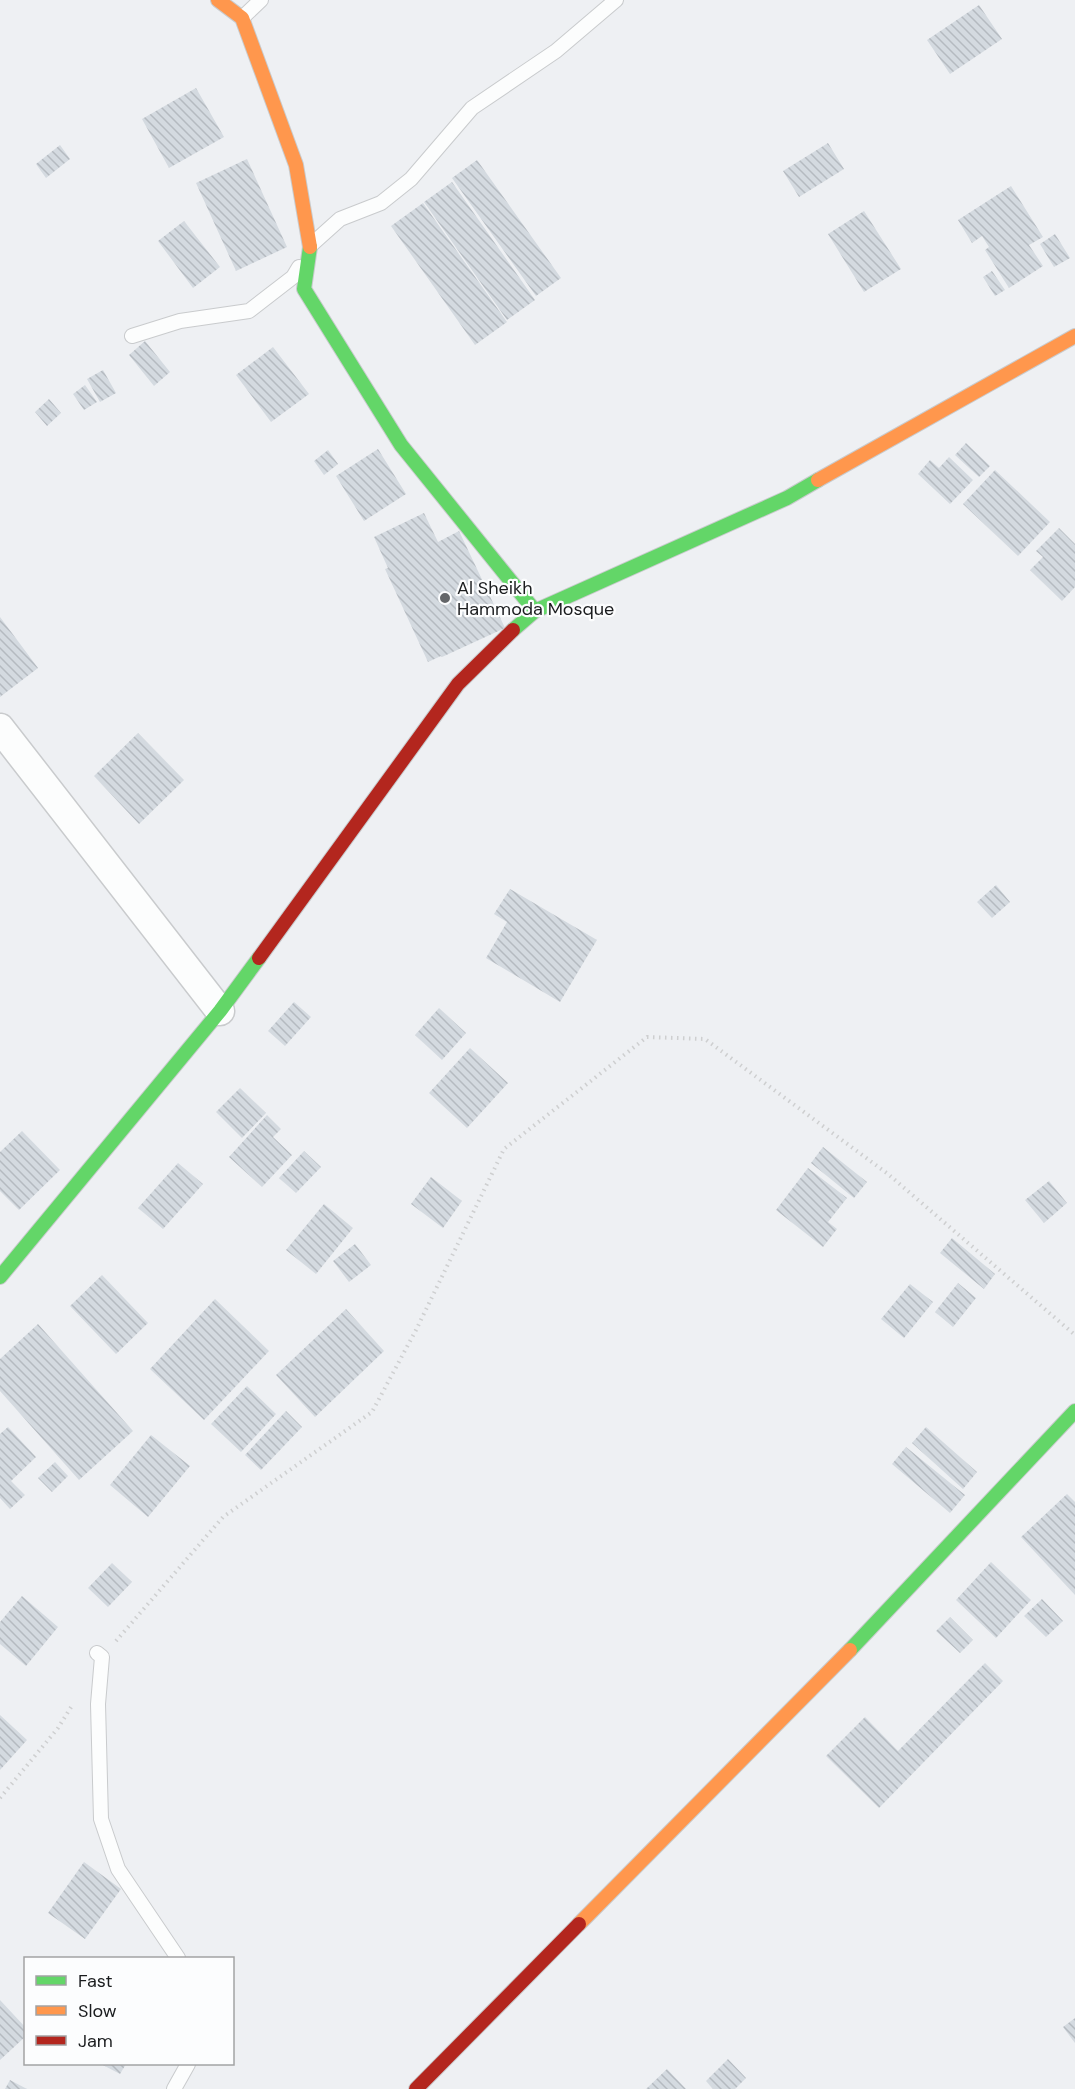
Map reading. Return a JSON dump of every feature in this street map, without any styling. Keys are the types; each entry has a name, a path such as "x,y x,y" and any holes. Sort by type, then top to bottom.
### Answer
{"street":[{"path":"218,0 242,18 296,165 310,246 304,289 402,446 536,611"},
{"path":"0,1277 220,1011 458,684 508,634 536,611 787,498 1075,336"},
{"path":"0,728 220,1011"},
{"path":"416,2089 884,1616 1075,1411"}],"lane":[{"path":"242,18 261,0"},
{"path":"132,336 180,321 249,311 293,278 310,246 340,219 381,203 411,179 472,108 556,51 616,0"},
{"path":"100,1655 98,1704 101,1819 118,1869 177,1957"},
{"path":"174,2089 187,2065"}],"path":[{"path":"100,1655 223,1517 372,1412 416,1330 504,1149 647,1037 705,1040 888,1174 1075,1335"},
{"path":"0,1797 58,1728 75,1701"}],"building":[{"path":"979,5 1002,39 950,74 927,40"},
{"path":"196,88 224,137 169,168 142,119"},
{"path":"828,143 844,169 799,197 783,171"},
{"path":"60,145 70,159 46,178 36,164"},
{"path":"247,159 287,247 236,271 196,183"},
{"path":"477,160 561,278 536,296 452,178"},
{"path":"452,182 535,300 507,320 424,202"},
{"path":"1011,186 1043,237 1029,245 1043,266 1009,288 985,250 989,247 982,236 972,243 958,220"},
{"path":"423,203 507,322 475,345 391,226"},
{"path":"864,211 901,269 864,292 828,234"},
{"path":"184,221 220,267 193,288 158,241"},
{"path":"1055,234 1070,258 1054,267 1040,244"},
{"path":"992,271 1005,290 995,296 983,277"},
{"path":"145,341 170,372 154,386 129,355"},
{"path":"273,347 309,394 271,422 236,375"},
{"path":"103,370 116,393 100,402 87,379"},
{"path":"85,385 97,402 84,410 73,394"},
{"path":"49,399 61,413 47,426 35,412"},
{"path":"966,443 990,466 979,477 955,455"},
{"path":"378,449 406,494 364,521 336,476"},
{"path":"328,450 338,464 324,475 314,461"},
{"path":"949,457 973,480 950,504 918,474 930,460 939,468"},
{"path":"995,470 1050,522 1018,556 963,504"},
{"name":"Al Sheikh Hammoda Mosque","path":"424,513 438,542 459,531 505,628 428,662 385,569 388,568 374,537"},
{"path":"1059,528 1075,544 1075,587 1062,601 1030,570 1043,557 1036,551"},
{"path":"0,617 38,668 0,697"},
{"path":"138,733 184,780 139,824 94,776"},
{"path":"996,885 1010,902 992,918 977,902"},
{"path":"510,889 597,940 560,1002 486,958 507,922 494,914"},
{"path":"294,1002 311,1017 285,1046 268,1031"},
{"path":"439,1008 466,1033 442,1060 415,1035"},
{"path":"470,1048 508,1083 467,1128 429,1093"},
{"path":"240,1088 266,1113 242,1138 216,1112"},
{"path":"267,1115 281,1129 273,1137 292,1155 262,1187 229,1157"},
{"path":"22,1131 60,1170 19,1210 0,1191 0,1152"},
{"path":"823,1147 867,1182 854,1198 811,1163"},
{"path":"304,1151 321,1167 296,1193 279,1178"},
{"path":"178,1163 203,1184 163,1229 138,1208"},
{"path":"808,1168 847,1198 828,1222 837,1229 823,1247 776,1210"},
{"path":"431,1177 462,1201 443,1228 411,1204"},
{"path":"1049,1181 1067,1203 1044,1223 1025,1200"},
{"path":"324,1204 353,1228 316,1274 286,1250"},
{"path":"952,1238 995,1274 984,1289 940,1253"},
{"path":"355,1244 371,1265 349,1282 333,1261"},
{"path":"102,1275 148,1323 116,1354 70,1306"},
{"path":"958,1283 976,1298 953,1327 935,1312"},
{"path":"910,1284 933,1302 904,1338 881,1319"},
{"path":"215,1299 269,1351 204,1420 150,1369"},
{"path":"346,1309 384,1351 315,1417 276,1375"},
{"path":"38,1324 133,1431 79,1480 0,1391 0,1359"},
{"path":"247,1386 276,1414 241,1452 211,1424"},
{"path":"286,1411 302,1427 261,1470 245,1455"},
{"path":"8,1427 36,1457 11,1481 25,1495 10,1509 0,1498 0,1434"},
{"path":"926,1427 977,1472 963,1489 912,1443"},
{"path":"151,1435 190,1466 148,1517 110,1485"},
{"path":"906,1447 965,1495 950,1513 892,1464"},
{"path":"55,1462 68,1476 52,1492 38,1478"},
{"path":"1067,1494 1075,1502 1075,1595 1021,1537"},
{"path":"991,1562 1031,1600 996,1638 956,1600"},
{"path":"112,1563 132,1582 108,1607 88,1588"},
{"path":"22,1596 58,1627 26,1666 0,1644 0,1622"},
{"path":"1042,1599 1063,1621 1046,1637 1024,1616"},
{"path":"950,1617 973,1640 960,1653 936,1631"},
{"path":"985,1663 1003,1681 879,1808 826,1756 865,1717 898,1751"},
{"path":"0,1715 27,1740 0,1770"},
{"path":"84,1862 121,1889 85,1939 48,1913"},
{"path":"0,2000 24,2026 24,2038 0,2060"},
{"path":"1075,2018 1075,2043 1063,2027"},
{"path":"728,2059 746,2078 735,2089 713,2089 706,2081"},
{"path":"103,2065 125,2065 120,2074"},
{"path":"667,2069 686,2089 646,2089"},
{"path":"10,2080 27,2089 5,2089"}],"traffic: fast":[{"path":"310,247 304,289 401,445 535,611"},
{"path":"513,630 535,611 787,498 818,480"},
{"path":"0,1277 220,1011 259,958"},
{"path":"850,1650 1075,1411"}],"traffic: slow":[{"path":"218,0 242,18 296,165 310,247"},
{"path":"818,480 1075,336"},
{"path":"579,1924 850,1650"}],"traffic: jam":[{"path":"259,958 458,684 513,630"},
{"path":"416,2089 579,1924"}],"place":[{"name":"Al Sheikh Hammoda Mosque","path":"445,598"}]}
